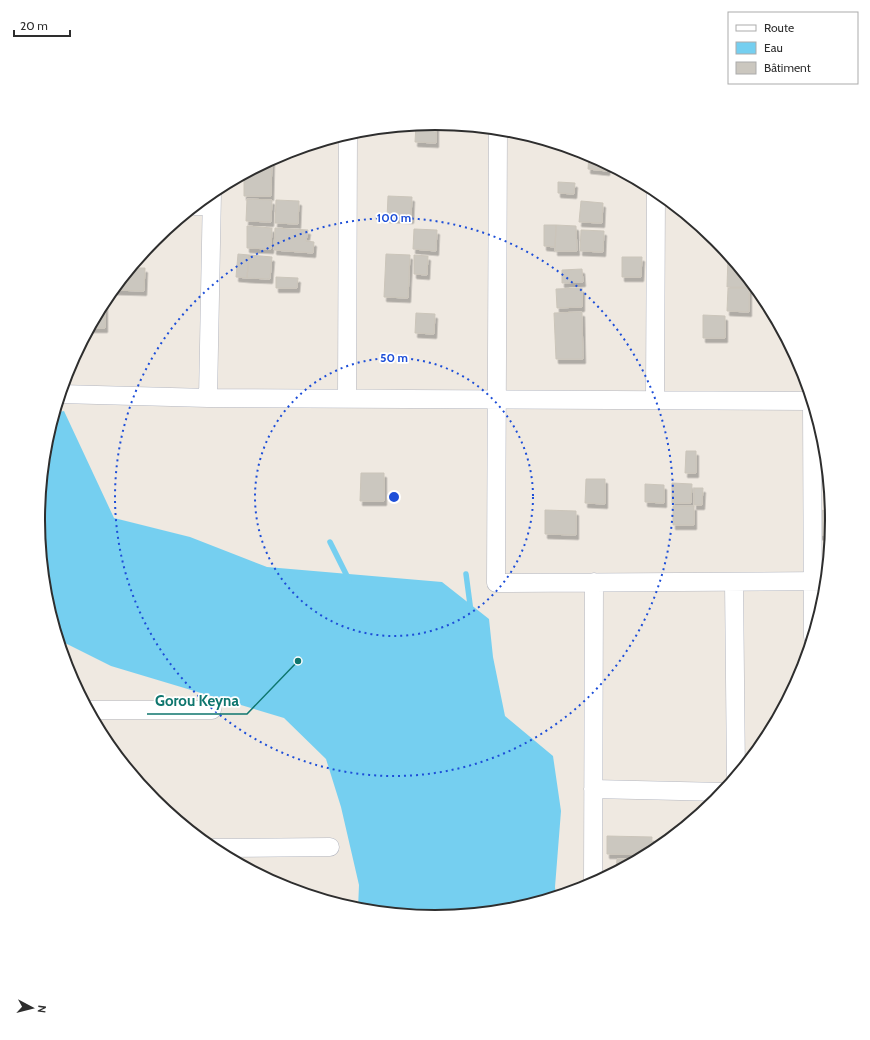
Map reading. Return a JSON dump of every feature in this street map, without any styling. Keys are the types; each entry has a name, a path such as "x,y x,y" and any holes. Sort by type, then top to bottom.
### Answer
{"street":[{"path":"498,135 496,583 819,581"},
{"path":"346,398 348,140"},
{"path":"654,400 656,199"},
{"path":"206,205 208,398"},
{"path":"66,394 208,398 806,401"},
{"path":"813,422 819,581 816,604"},
{"path":"594,582 594,876"},
{"path":"734,582 736,767"},
{"path":"94,710 212,710"},
{"path":"594,789 715,792"},
{"path":"224,848 330,847"}],"water":[{"path":"64,411 114,518 190,537 267,567 442,582 489,619 493,657 505,716 553,756 561,811 555,891 511,903 461,909 409,909 358,903 359,885 341,807 326,759 284,718 111,666 65,643 52,596 48,571 45,520 48,469 52,444 60,412"}],"building":[{"path":"436,130 436,143 415,142 416,131"},
{"path":"588,162 607,170 607,171 588,169"},
{"path":"272,166 271,196 244,196 244,180"},
{"path":"558,182 575,183 574,194 558,193"},
{"path":"388,196 412,197 411,219 387,218"},
{"path":"247,199 272,200 271,222 246,221"},
{"path":"276,200 299,201 298,224 275,223"},
{"path":"581,201 603,203 602,223 579,222"},
{"path":"544,225 556,225 555,247 544,246"},
{"path":"556,225 576,226 577,251 555,251"},
{"path":"247,226 272,228 271,249 247,248"},
{"path":"275,228 308,230 306,241 314,242 313,253 274,250"},
{"path":"414,229 437,230 436,251 413,249"},
{"path":"581,230 604,231 603,252 580,251"},
{"path":"238,254 249,255 247,278 236,277"},
{"path":"386,254 410,255 408,298 384,297"},
{"path":"249,255 272,257 270,279 247,278"},
{"path":"414,255 428,256 427,275 414,274"},
{"path":"622,257 642,257 641,277 622,277"},
{"path":"728,263 747,287 727,287"},
{"path":"138,268 145,268 144,291 121,290"},
{"path":"582,269 583,282 562,283 562,270"},
{"path":"276,277 298,278 297,288 276,288"},
{"path":"582,288 582,307 557,308 556,289"},
{"path":"728,288 748,288 749,312 727,311"},
{"path":"105,312 105,328 95,328"},
{"path":"582,312 583,359 556,359 554,313"},
{"path":"416,313 435,314 434,334 415,333"},
{"path":"703,315 725,316 725,338 703,338"},
{"path":"686,451 696,451 696,473 685,473"},
{"path":"361,473 384,473 384,501 360,501"},
{"path":"586,479 605,479 605,504 585,503"},
{"path":"672,483 692,484 691,503 672,503"},
{"path":"645,484 664,485 664,503 645,502"},
{"path":"694,488 703,488 702,505 694,505"},
{"path":"673,506 694,506 694,525 673,525"},
{"path":"545,510 576,511 576,535 545,534"},
{"path":"818,510 825,511 824,536 817,535"},
{"path":"607,836 652,837 652,844 636,854 607,854"},
{"path":"617,859 628,859 616,865"}],"waterway":[{"path":"330,542 349,580"},
{"path":"466,574 471,612"}],"place":[{"name":"Gorou Keyna","path":"298,661"}]}
